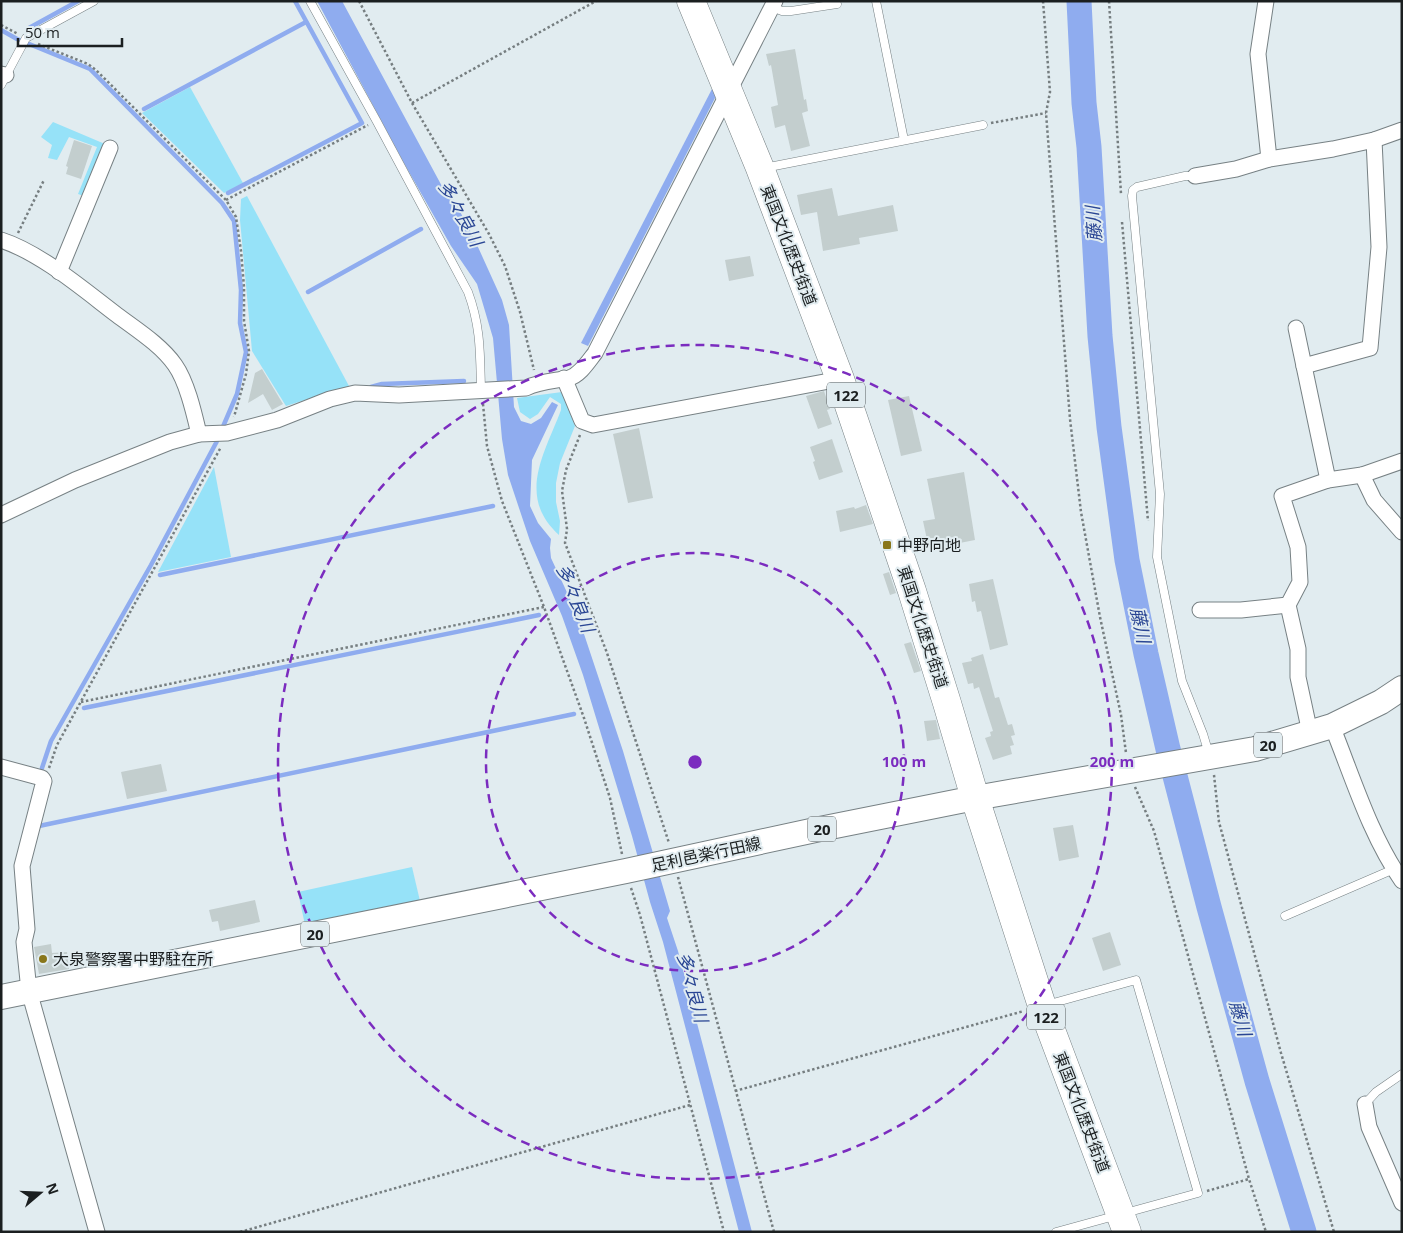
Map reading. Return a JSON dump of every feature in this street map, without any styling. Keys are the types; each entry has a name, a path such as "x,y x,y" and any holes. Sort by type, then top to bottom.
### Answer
{"highway":[{"name":"東国文化歴史街道","path":"691,1 760,168 840,379 912,592 975,798 1042,1006 1123,1223"}],"main road":[{"name":"足利邑楽行田線","path":"1,997 628,871 820,829 975,798 1134,771 1208,761 1321,730 1381,702 1402,688"}],"street":[{"path":"1266,1 1258,54 1269,159"},
{"path":"1,515 75,480 170,442 199,434 227,433 277,420 330,399 355,394 399,394 530,386 569,378 584,368 595,353 773,4"},
{"path":"1195,176 1236,169 1269,159 1374,140 1402,130"},
{"path":"1304,366 1370,348 1379,247 1374,140"},
{"path":"59,272 110,148"},
{"path":"7,242 59,272 150,340 174,364 180,375 199,434"},
{"path":"1296,328 1328,480"},
{"path":"564,378 582,421 593,425 840,379"},
{"path":"1398,875 1321,730 1298,677 1298,649 1288,605 1300,582 1298,547 1282,496 1328,480 1362,475 1402,462"},
{"path":"1362,475 1374,500 1402,532"},
{"path":"1200,610 1241,610 1288,605"},
{"path":"1,767 42,778 44,781 22,866 27,929 24,942 29,991 97,1232"},
{"path":"1365,1104 1369,1127 1402,1202"}],"lane":[{"path":"3,78 26,38 94,1"},
{"path":"310,1 468,292 475,310 479,330 483,390"},
{"path":"876,1 904,140"},
{"path":"773,4 782,12 837,4"},
{"path":"760,168 983,125"},
{"path":"1195,176 1185,176 1137,187 1133,190 1132,196 1160,494 1158,557 1182,681 1203,734 1208,761"},
{"path":"1285,916 1398,875"},
{"path":"1042,1006 1136,980 1198,1193 1123,1223 1056,1232"},
{"path":"1365,1104 1376,1092 1402,1074"}],"path":[{"path":"359,1 412,103 489,234 505,266 520,312 534,372 530,386"},
{"path":"412,103 596,1"},
{"path":"1043,1 1050,92 1046,113 1070,419 1081,512 1100,617 1121,715 1126,751 1154,831 1249,1179 1266,1232"},
{"path":"1,25 26,38 88,64 96,70 226,200 236,217 239,234 244,287 244,322 249,351 241,397 227,433 57,745 44,781"},
{"path":"983,125 1046,113"},
{"path":"226,200 376,120"},
{"path":"7,242 44,180"},
{"path":"483,390 488,446 498,489 544,607 610,798 724,1232"},
{"path":"582,421 578,441 566,470 562,491 567,529 565,543 607,653 672,861 774,1232"},
{"path":"81,702 544,607"},
{"path":"1208,761 1219,822 1281,1053 1334,1232"},
{"path":"735,1091 1042,1006"},
{"path":"240,1232 690,1105"},
{"path":"1198,1193 1249,1179"}],"shaded area":[{"path":"317,1 342,1 444,190 448,189 473,236 502,300 509,325 514,407 521,421 531,424 541,418 552,402 558,405 532,460 530,506 538,523 551,539 551,558 578,616 623,751 670,911 667,918 678,951 752,1232 739,1232 663,942 583,675 562,616 530,541 508,475 502,439 493,338 477,284 451,246 405,165"},
{"path":"190,87 243,183 224,193 142,113"},
{"path":"713,87 716,96 588,346 581,343"},
{"path":"53,122 105,144 84,196 78,194 97,147 69,137 57,160 48,158 52,145 41,137"},
{"path":"247,196 349,386 286,406 252,351 240,220 241,199"},
{"path":"562,392 575,426 560,463 556,483 556,502 560,521 559,535 546,520 539,505 537,490 542,458 561,410 561,404 550,397 538,414 530,419 520,412 517,398"},
{"path":"214,467 231,557 158,572"},
{"path":"412,867 420,901 305,925 298,892"}],"building":[{"path":"795,49 804,100 806,99 808,111 802,113 810,146 791,151 785,125 775,128 771,107 778,105 771,65 769,66 766,54"},
{"path":"74,140 92,146 81,179 66,174 68,167 66,166"},
{"path":"832,188 838,216 893,205 898,231 859,238 860,244 823,251 817,212 801,215 797,195"},
{"path":"750,256 754,276 729,281 725,260"},
{"path":"262,369 283,404 272,410 263,394 248,403 255,373"},
{"path":"824,391 830,409 827,410 832,424 818,429 806,396"},
{"path":"909,396 922,451 901,456 888,400"},
{"path":"639,428 653,498 628,503 613,434"},
{"path":"832,439 843,472 819,480 810,447"},
{"path":"964,472 975,540 929,549 923,521 935,519 927,479"},
{"path":"866,505 873,524 840,532 836,511 854,507 855,509"},
{"path":"889,572 896,593 890,595 883,574"},
{"path":"993,579 1008,645 990,650 981,611 977,612 975,601 972,602 969,584"},
{"path":"911,642 921,671 914,673 904,644"},
{"path":"983,654 995,698 999,697 1008,725 1012,724 1015,735 1011,736 1014,745 1010,746 1012,754 993,760 985,738 991,736 990,732 993,731 979,687 974,689 973,683 968,684 962,663 972,661 971,658"},
{"path":"936,720 940,739 927,741 924,721"},
{"path":"161,764 167,791 127,799 121,772"},
{"path":"1073,825 1079,857 1059,861 1053,828"},
{"path":"255,900 260,922 220,931 218,921 212,922 209,910"},
{"path":"1110,932 1121,965 1103,971 1092,938"},
{"path":"51,944 52,953 67,952 69,969 39,974 34,947"}],"waterway":[{"path":"29,28 78,1"},
{"path":"228,193 362,123 295,1"},
{"name":"藤川","path":"1079,1 1100,336 1109,427 1127,560 1168,749 1209,907 1257,1081 1304,1232"},
{"path":"144,109 306,22"},
{"path":"1,30 17,39 90,69 222,203 234,221 241,290 240,323 246,352 237,394 216,443 151,565 51,741 42,768"},
{"path":"308,292 421,229"},
{"path":"371,387 382,384 464,381"},
{"path":"160,575 493,506"},
{"path":"84,708 539,615"},
{"path":"39,826 574,714"}],"place":[{"name":"中野向地","path":"887,545"},
{"name":"大泉警察署中野駐在所","path":"43,959"}],"water label":[{"name":"多々良川","path":"461,213"},
{"name":"多々良川","path":"576,598"},
{"name":"多々良川","path":"693,987"}]}
